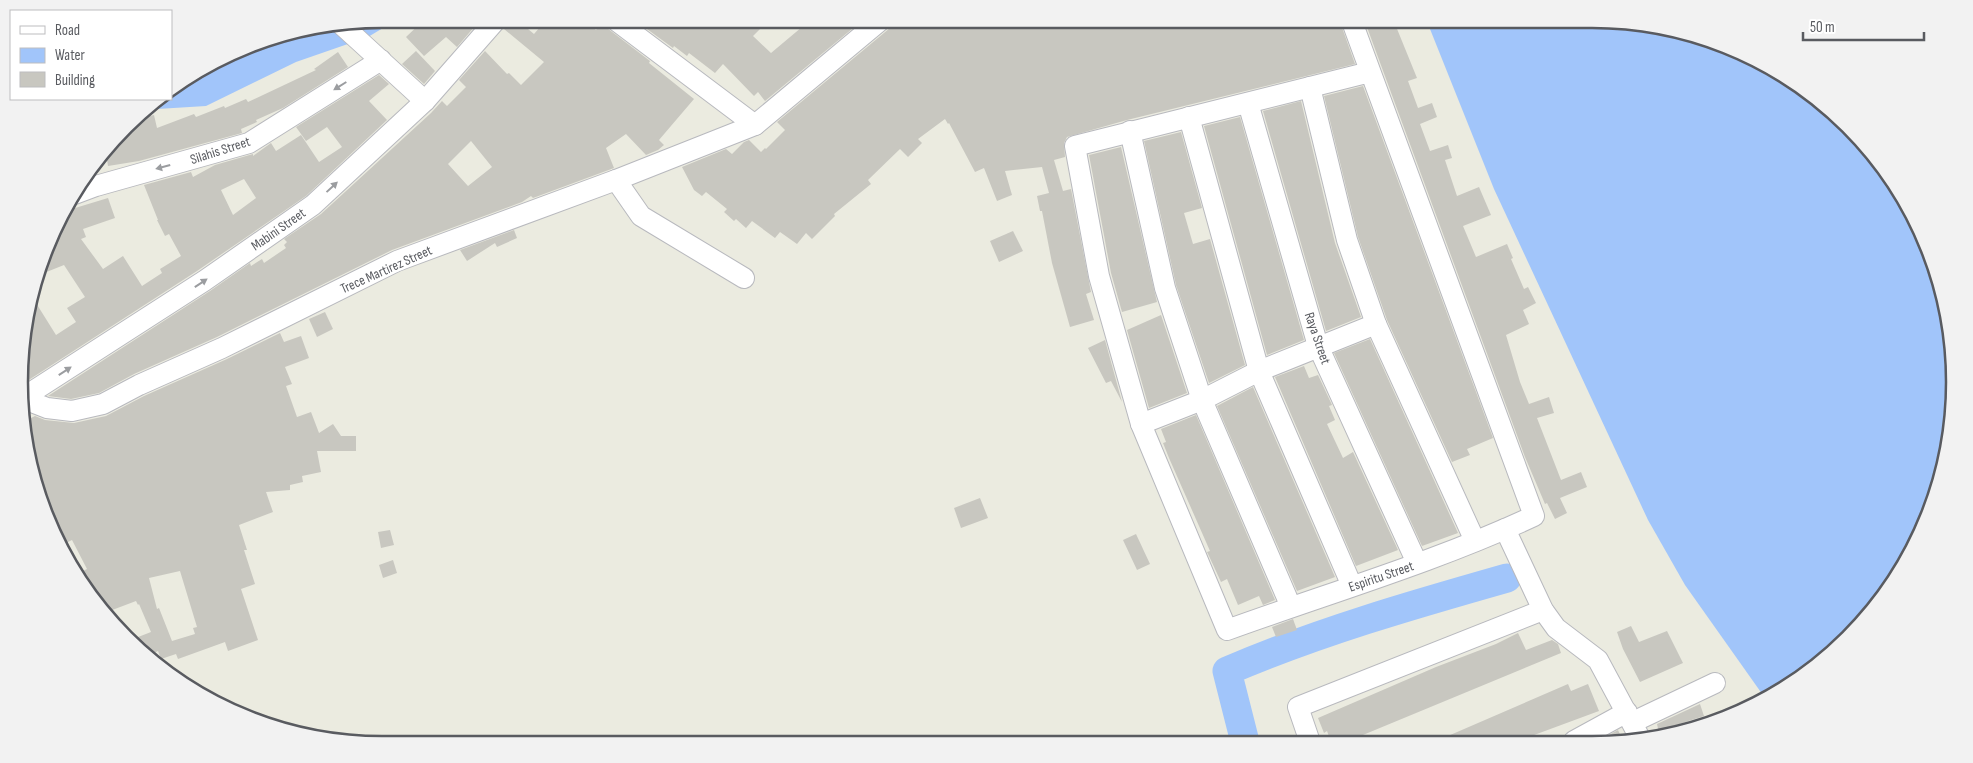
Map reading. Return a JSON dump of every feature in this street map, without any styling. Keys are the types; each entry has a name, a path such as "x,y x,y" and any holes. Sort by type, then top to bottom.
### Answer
{"street":[{"name":"Mabini Street","path":"28,395 204,281 313,205 425,101 489,28"},
{"path":"626,28 755,125"},
{"name":"Trece Martirez Street","path":"28,400 46,408 72,411 103,404 139,385 222,348 396,261 616,180 755,125 871,28"},
{"path":"1354,28 1370,72 1074,146 1099,276 1141,424 1202,400 1259,371 1376,324"},
{"path":"346,30 425,101"},
{"name":"Silahis Street","path":"83,191 249,144 382,60"},
{"name":"Espiritu Street","path":"1141,424 1227,630 1475,541 1507,534 1534,516 1370,72"},
{"path":"1310,86 1346,240 1376,324 1475,541"},
{"name":"Raya Street","path":"1248,103 1318,346 1417,563"},
{"path":"1190,117 1259,371 1352,586"},
{"path":"1130,132 1165,288 1202,400 1291,607"},
{"path":"616,180 641,216 744,278"},
{"path":"1507,534 1540,604 1556,628 1598,660 1638,732"},
{"path":"1308,736 1298,708 1540,604"},
{"path":"1586,736 1715,683"}],"water":[{"path":"358,28 383,28 368,37 296,62 206,106 156,109 167,100 172,100 172,97 204,75 246,54 268,46 312,34"},
{"path":"1430,28 1615,28 1661,34 1727,54 1769,75 1825,115 1858,148 1872,166 1886,185 1909,225 1927,268 1939,312 1945,358 1945,405 1939,451 1927,495 1919,517 1898,558 1886,578 1858,615 1825,648 1788,676 1761,692 1685,585 1648,520 1494,189"}],"building":[{"path":"416,28 473,28 457,47 446,37 424,56 406,37"},
{"path":"504,28 527,28 534,34 539,28 594,28 596,30 598,28 607,28 650,61 649,63 694,99 659,140 664,145 658,150 646,155 626,134 606,148 614,168 533,198 531,196 522,202 392,250 217,337 134,374 99,393 71,399 48,396 250,263 251,266 262,259 264,263 286,248 284,245 287,242 284,239 321,214 442,101 447,106 466,87 459,80 485,51 507,74 509,73 521,85 544,62","holes":["471,141 492,167 468,186 448,164"]},
{"path":"646,28 761,28 753,36 771,53 801,28 853,28 765,101 758,92 754,96 723,64 715,73 689,53 687,56 674,46 673,48"},
{"path":"890,28 1342,28 1355,64 1127,120 1067,137 1064,143 1065,157 1054,160 1063,191 1071,189 1091,292 1086,294 1094,320 1070,327 1052,263 1042,211 1040,211 1037,196 1049,193 1042,167 1005,171 1012,195 997,201 984,168 975,172 949,123 945,119 918,139 922,143 908,157 900,149 868,180 871,184 834,214 835,216 812,239 806,233 797,244 780,232 775,238 752,221 746,228 736,219 734,221 724,212 727,209 706,192 702,196 694,190 682,167 726,149 732,154 744,142 749,140 761,152 785,130 777,122"},
{"path":"1367,28 1397,28 1417,78 1408,81 1418,108 1432,103 1437,117 1420,124 1430,151 1448,145 1452,158 1445,160 1457,196 1479,187 1491,215 1463,226 1476,257 1507,244 1513,258 1511,259 1524,289 1528,287 1536,303 1523,310 1529,324 1506,335 1520,382 1529,404 1549,397 1554,413 1537,418 1561,480 1581,472 1587,487 1560,498 1567,513 1555,519 1547,503 1545,504 1525,457"},
{"path":"416,51 435,71 424,84 402,64"},
{"path":"338,52 348,67 283,108 241,129 242,133 139,161 108,166 107,159 146,117 154,115 157,128 194,114 196,117 246,99 248,102 316,70 314,69"},
{"path":"379,75 389,84 369,101 387,120 306,196 197,271 28,380 28,358 36,304 56,335 76,322 67,308 85,297 64,265 45,273 54,246 72,209 108,198 115,218 83,229 86,237 81,239 103,269 123,256 142,286 162,273 160,269 181,256 169,234 165,236 144,185 191,172 193,177 215,165 253,154 253,156 271,143 276,151 301,135 319,162 342,147 327,127 306,141 296,127","holes":["244,179 256,198 233,215 221,190"]},
{"path":"1363,86 1493,438 1467,449 1470,455 1452,462 1387,320 1358,237 1324,96"},
{"path":"1301,101 1335,243 1361,317 1326,331 1263,111"},
{"path":"1240,117 1304,340 1267,355 1204,126"},
{"path":"1181,132 1202,208 1184,213 1193,244 1210,239 1245,365 1209,383 1176,285 1144,141"},
{"path":"1121,147 1157,302 1122,312 1111,273 1089,155"},
{"path":"514,230 517,238 497,247 495,243 467,261 460,250"},
{"path":"1013,231 1023,251 999,262 990,241"},
{"path":"325,312 333,329 317,337 309,319"},
{"path":"1161,315 1187,393 1149,408 1127,330"},
{"path":"280,333 284,342 301,336 309,358 285,367 292,384 286,386 297,417 311,412 319,433 333,424 341,436 356,436 356,451 317,451 321,472 302,476 303,482 290,485 290,490 266,492 273,512 239,525 247,550 244,550 255,584 241,589 258,640 228,651 225,642 178,659 176,654 162,659 158,651 154,653 137,638 151,632 139,604 136,601 111,610 87,578 83,571 87,569 72,540 67,543 54,517 34,451 30,419 35,416 45,420 74,423 106,416 144,396","holes":["180,571 197,627 193,628 195,634 172,641 159,608 157,609 149,578"]},
{"path":"1370,339 1458,533 1422,546 1334,353"},
{"path":"1105,340 1122,402 1111,381 1106,383 1088,348"},
{"path":"1304,366 1309,378 1318,375 1332,405 1329,406 1335,420 1327,424 1343,458 1353,452 1398,550 1356,566 1275,377"},
{"path":"1253,387 1335,577 1297,591 1217,406"},
{"path":"1196,415 1275,600 1263,605 1259,596 1238,605 1227,579 1221,582 1207,552 1210,551 1163,443 1166,442 1161,429"},
{"path":"980,498 988,518 961,528 954,508"},
{"path":"390,530 394,545 381,548 378,532"},
{"path":"1136,534 1150,564 1137,570 1123,540"},
{"path":"393,560 397,573 383,578 379,565"},
{"path":"1293,619 1297,630 1276,637 1272,627"},
{"path":"1631,626 1639,642 1667,631 1683,663 1640,682 1623,649 1617,632"},
{"path":"1518,633 1526,650 1552,640 1558,644 1561,653 1360,736 1329,736 1327,731 1324,733 1318,718 1436,667 1496,644"},
{"path":"1568,684 1571,691 1588,684 1599,711 1532,736 1448,736"},
{"path":"1700,704 1704,716 1661,729 1658,729 1657,724"},
{"path":"1618,730 1620,734 1615,735 1608,735"}],"waterway":[{"path":"1243,736 1227,671 1331,632 1507,578"}]}
